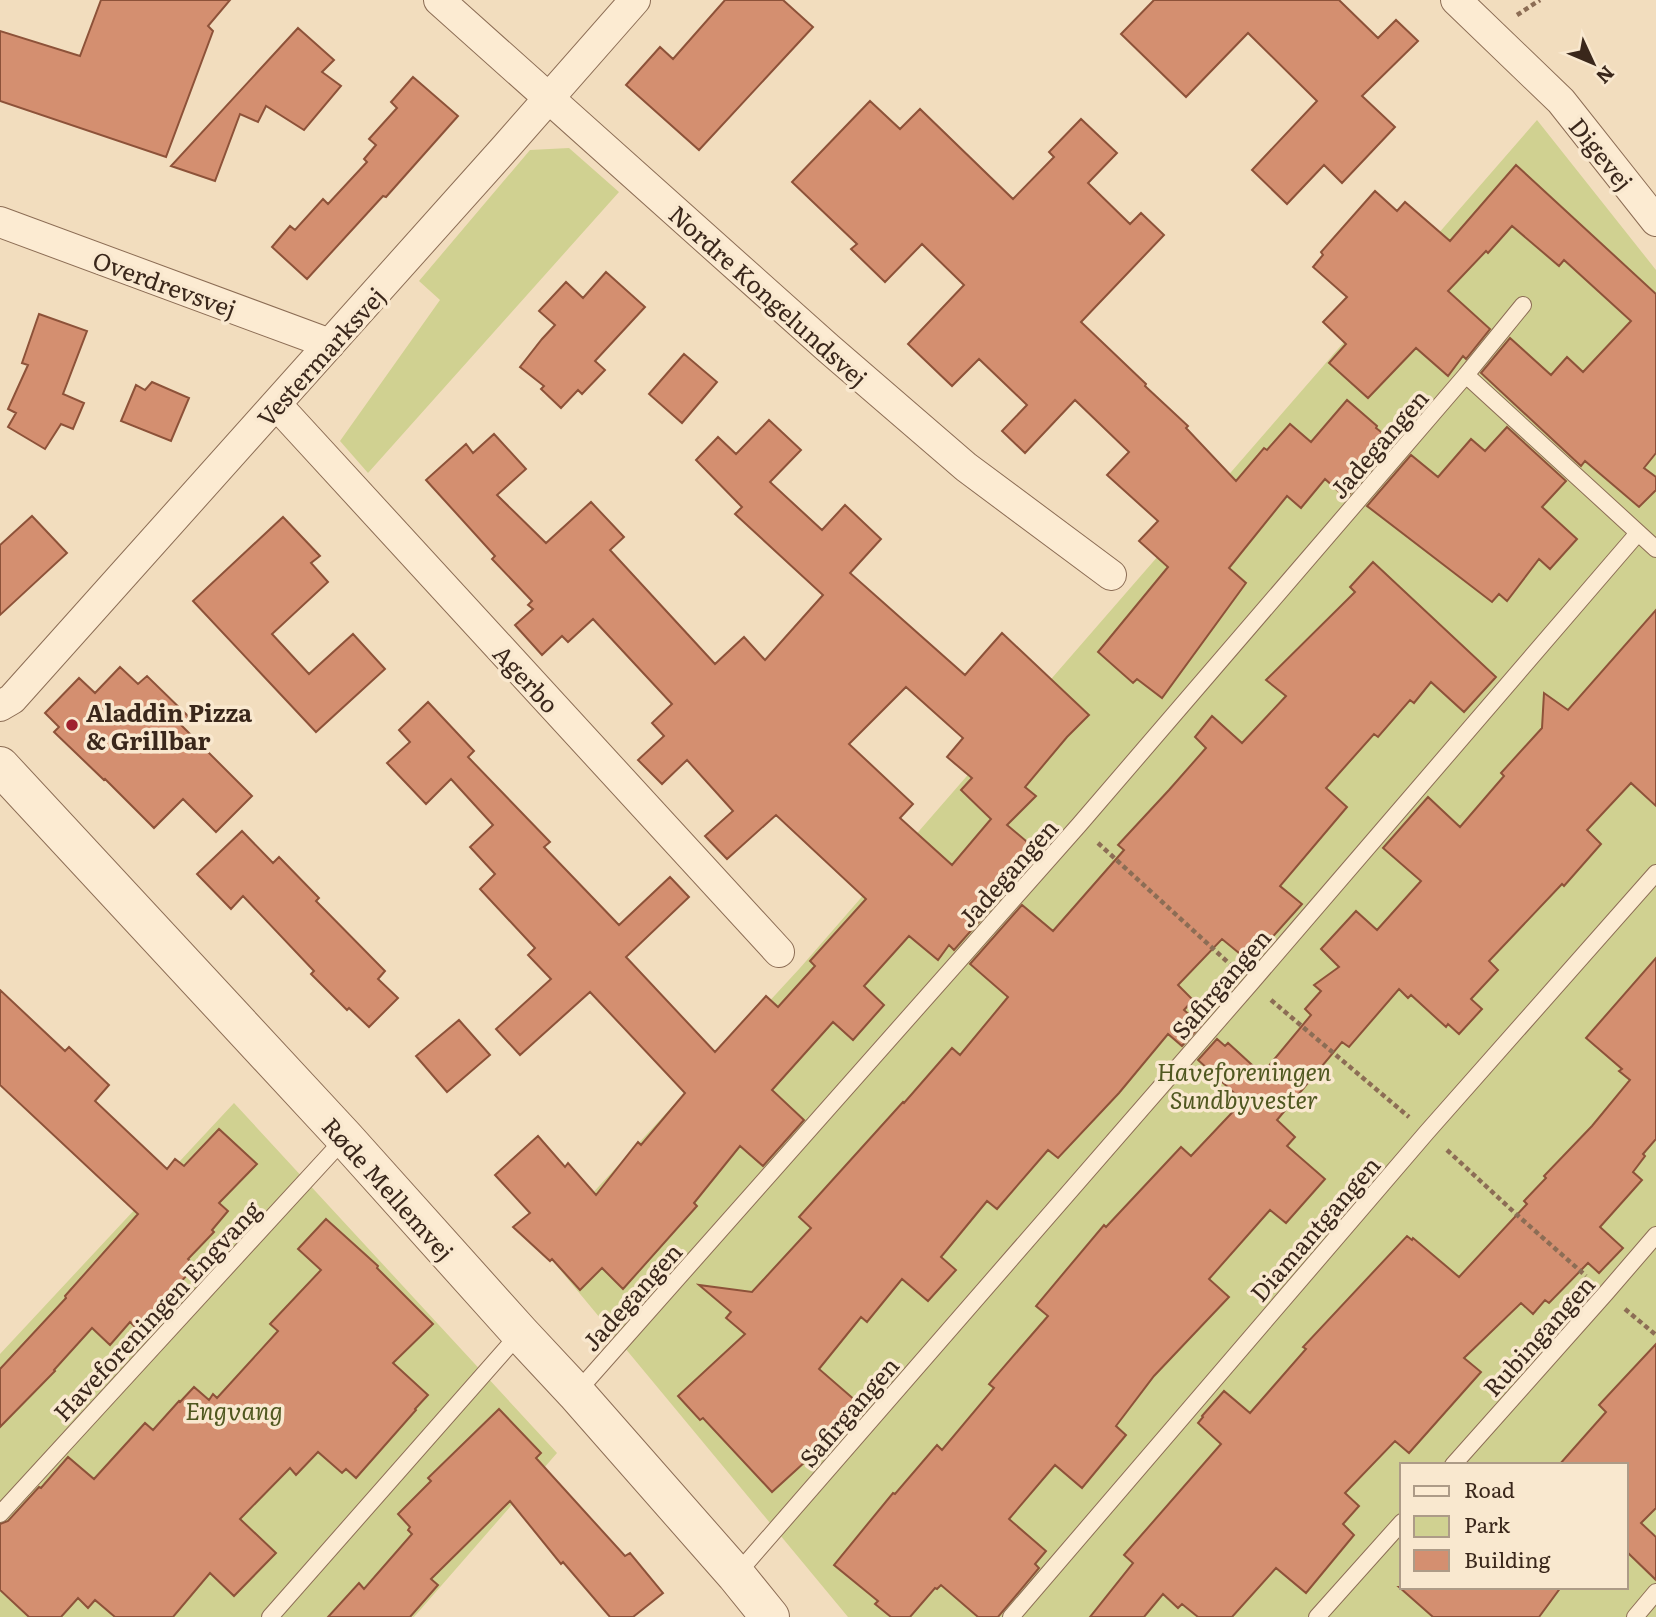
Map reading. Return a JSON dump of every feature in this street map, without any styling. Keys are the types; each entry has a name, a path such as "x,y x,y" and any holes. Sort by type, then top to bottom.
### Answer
{"street":[{"name":"Nordre Kongelundsvej","path":"439,0 965,467 1111,575"},
{"name":"Vestermarksvej","path":"0,706 12,699 635,0"},
{"name":"Digevej","path":"1455,0 1561,102 1656,221"},
{"name":"Overdrevsvej","path":"0,222 330,344"},
{"name":"Agerbo","path":"276,404 779,952"},
{"name":"Røde Mellemvej","path":"0,766 345,1138 576,1393 770,1617"}],"lane":[{"name":"Jadegangen","path":"576,1393 1079,825 1466,375 1522,305"},
{"path":"1466,375 1656,549"},
{"name":"Safirgangen","path":"736,1575 1638,533"},
{"name":"Diamantgangen","path":"1011,1617 1427,1132 1656,873"},
{"name":"Haveforeningen Engvang","path":"0,1514 345,1138"},
{"name":"Rubingangen","path":"1455,1463 1656,1235"},
{"path":"270,1617 520,1333"},
{"path":"1317,1617 1400,1524"},
{"path":"1635,1617 1656,1592"}],"path":[{"path":"1079,825 1251,983 1427,1132 1516,1214 1656,1335"}],"green space":[{"name":"Haveforeningen Sundbyvester","path":"1537,120 1656,270 1656,1617 848,1617 542,1248 800,968"},
{"path":"569,148 619,192 368,473 340,441 440,300 419,281 530,150"},
{"name":"Engvang","path":"234,1103 557,1453 414,1617 0,1617 0,1354"}],"building":[{"path":"101,0 230,0 208,26 213,31 166,157 0,101 0,31 80,56"},
{"path":"725,0 783,0 813,27 699,150 626,85 660,47 673,59"},
{"path":"1154,0 1339,0 1378,38 1396,20 1418,41 1362,96 1395,127 1342,183 1324,165 1287,204 1252,170 1317,101 1248,33 1186,97 1121,34"},
{"path":"298,28 334,60 322,72 341,86 304,130 266,106 258,122 240,114 215,181 171,166"},
{"path":"413,77 458,116 386,197 383,196 307,279 272,247 290,226 295,230 323,199 328,204 367,162 364,159 376,145 369,139 397,108 391,102"},
{"path":"870,101 900,129 920,109 1013,199 1054,157 1049,152 1081,119 1117,153 1088,183 1130,224 1141,213 1164,235 1081,322 1188,426 1186,428 1236,481 1264,448 1267,450 1290,424 1311,442 1347,400 1394,442 1346,498 1325,479 1301,508 1287,496 1229,568 1246,583 1162,698 1137,679 1133,683 1098,652 1168,567 1139,541 1158,521 1107,475 1129,452 1075,400 1025,453 1002,431 1027,405 979,359 952,386 908,344 964,285 922,244 885,282 851,249 857,244 792,182"},
{"path":"1516,165 1656,294 1656,453 1644,468 1656,477 1656,490 1639,507 1585,461 1581,466 1481,373 1510,338 1551,375 1567,357 1583,372 1631,321 1564,260 1559,266 1512,226 1448,291 1490,329 1466,359 1463,356 1448,376 1416,348 1368,398 1329,363 1346,344 1323,322 1347,297 1313,267 1323,255 1321,252 1375,191 1397,211 1405,202 1450,241"},
{"path":"606,272 645,307 595,361 605,370 582,394 578,390 561,408 541,389 544,386 520,367 555,325 539,311 566,282 583,298"},
{"path":"39,314 87,331 63,394 84,403 73,429 61,424 45,449 8,427 16,413 8,409 28,365 22,363"},
{"path":"684,354 717,382 682,423 649,394"},
{"path":"152,382 189,398 171,441 121,421 136,385 145,390"},
{"path":"769,420 801,450 770,482 822,530 845,505 881,539 850,573 965,675 1002,633 1089,715 1025,787 1036,796 1007,825 1032,846 999,885 1006,891 954,950 949,945 938,960 909,936 864,986 884,1005 853,1040 833,1022 772,1090 804,1120 763,1166 740,1146 694,1203 697,1206 623,1289 602,1268 580,1290 552,1259 550,1261 513,1227 530,1213 495,1175 538,1136 565,1167 568,1163 596,1195 638,1142 641,1145 685,1093 590,992 520,1055 496,1029 551,979 528,955 535,948 480,889 495,874 470,847 493,825 451,779 426,804 387,763 410,742 399,730 428,702 474,751 468,757 550,842 544,847 619,925 670,877 689,897 626,957 715,1052 766,996 778,1007 815,966 810,961 866,899 776,815 727,859 705,836 733,811 687,760 662,784 638,760 664,736 652,723 672,704 593,619 568,642 562,636 542,655 515,625 533,609 528,605 532,601 492,559 495,556 426,480 466,444 473,453 494,434 526,469 497,495 546,543 591,502 624,537 610,550 715,664 744,637 765,660 823,595 735,514 742,507 696,460 718,437 736,454","holes":["906,687 963,738 947,757 972,778 961,790 991,819 952,865 900,818 913,804 849,744"]},
{"path":"1507,427 1566,481 1542,507 1577,539 1550,569 1539,559 1507,601 1499,594 1492,602 1367,506 1411,455 1438,477 1471,439 1485,451"},
{"path":"32,516 67,553 0,615 0,545"},
{"path":"283,517 320,556 311,563 328,582 272,634 309,674 353,634 385,669 316,732 193,601"},
{"path":"1373,562 1496,677 1464,712 1431,682 1414,703 1410,700 1378,737 1374,734 1326,788 1347,807 1280,886 1302,904 1250,962 1222,939 1178,985 1193,1000 1184,1010 1201,1025 1182,1046 1168,1034 1119,1093 1058,1158 1048,1150 997,1209 987,1201 941,1257 956,1270 928,1301 902,1279 867,1322 861,1317 819,1369 864,1408 772,1492 703,1418 700,1420 678,1396 745,1334 726,1318 731,1312 699,1285 752,1292 811,1228 799,1217 952,1048 960,1055 1008,997 970,964 1022,905 1053,931 1124,850 1118,845 1206,748 1195,737 1212,716 1242,743 1286,696 1266,680 1355,592 1350,587"},
{"path":"1656,610 1656,806 1631,783 1587,830 1601,844 1564,886 1562,884 1489,961 1498,970 1471,999 1482,1009 1459,1034 1448,1024 1446,1027 1411,995 1408,998 1399,989 1349,1047 1342,1042 1277,1120 1295,1137 1287,1146 1325,1179 1286,1223 1270,1210 1209,1279 1229,1297 1154,1376 1116,1426 1126,1435 1082,1488 1055,1465 1009,1519 1046,1551 1035,1564 1039,1568 998,1617 978,1617 941,1585 935,1588 910,1617 891,1617 875,1604 878,1601 834,1565 893,1493 895,1494 937,1445 942,1450 994,1388 989,1384 1048,1316 1036,1306 1104,1225 1106,1227 1181,1147 1191,1156 1243,1101 1198,1060 1217,1039 1225,1046 1228,1043 1262,1074 1311,1015 1305,1009 1321,991 1314,985 1339,967 1321,949 1356,911 1377,930 1421,881 1383,848 1428,797 1460,827 1504,776 1501,773 1542,728 1544,693 1568,710"},
{"path":"120,667 138,684 147,676 189,717 181,725 252,796 216,832 183,799 154,828 54,732 59,727 45,713 79,678 95,693"},
{"path":"242,831 273,863 279,857 319,898 316,901 385,971 378,979 398,998 369,1027 349,1008 347,1010 311,974 314,971 243,896 231,909 197,874"},
{"path":"1656,958 1656,1139 1633,1172 1642,1180 1600,1227 1623,1248 1599,1273 1588,1263 1549,1303 1545,1300 1533,1314 1521,1303 1464,1358 1481,1372 1409,1453 1395,1441 1345,1493 1359,1506 1343,1524 1354,1535 1306,1593 1276,1568 1232,1617 1198,1617 1182,1604 1178,1608 1163,1594 1144,1617 1090,1617 1133,1563 1124,1555 1221,1444 1198,1423 1224,1391 1250,1413 1306,1349 1303,1347 1407,1236 1412,1240 1413,1238 1459,1277 1527,1204 1524,1201 1546,1178 1544,1176 1592,1126 1630,1080 1619,1071 1622,1069 1586,1038"},
{"path":"0,990 65,1051 69,1047 109,1085 95,1101 167,1169 175,1159 184,1166 219,1129 257,1164 219,1203 228,1211 212,1230 214,1232 188,1259 195,1266 138,1330 130,1322 110,1345 92,1328 55,1371 0,1427 0,1369 138,1214 0,1085"},
{"path":"459,1020 490,1055 447,1092 416,1056"},
{"path":"326,1219 378,1266 377,1268 433,1324 393,1363 428,1395 356,1478 346,1469 342,1473 318,1452 296,1475 290,1468 240,1519 276,1553 234,1596 210,1573 173,1617 115,1617 95,1600 88,1608 78,1598 61,1617 29,1617 0,1590 0,1524 8,1521 68,1457 94,1479 145,1423 153,1430 194,1387 209,1400 213,1394 217,1398 278,1331 270,1324 321,1270 298,1249"},
{"path":"1656,1344 1656,1508 1641,1523 1656,1537 1656,1580 1628,1553 1628,1463 1561,1463 1606,1412 1599,1405"},
{"path":"499,1409 541,1453 536,1458 625,1556 630,1553 663,1593 633,1617 610,1617 563,1562 561,1564 510,1501 431,1579 438,1585 410,1617 328,1617 359,1583 364,1589 412,1534 408,1530 410,1527 398,1514 431,1481 428,1478"},
{"path":"1401,1589 1560,1589 1539,1617 1433,1617"}],"place":[{"name":"Aladdin Pizza & Grillbar","path":"72,725"}]}
